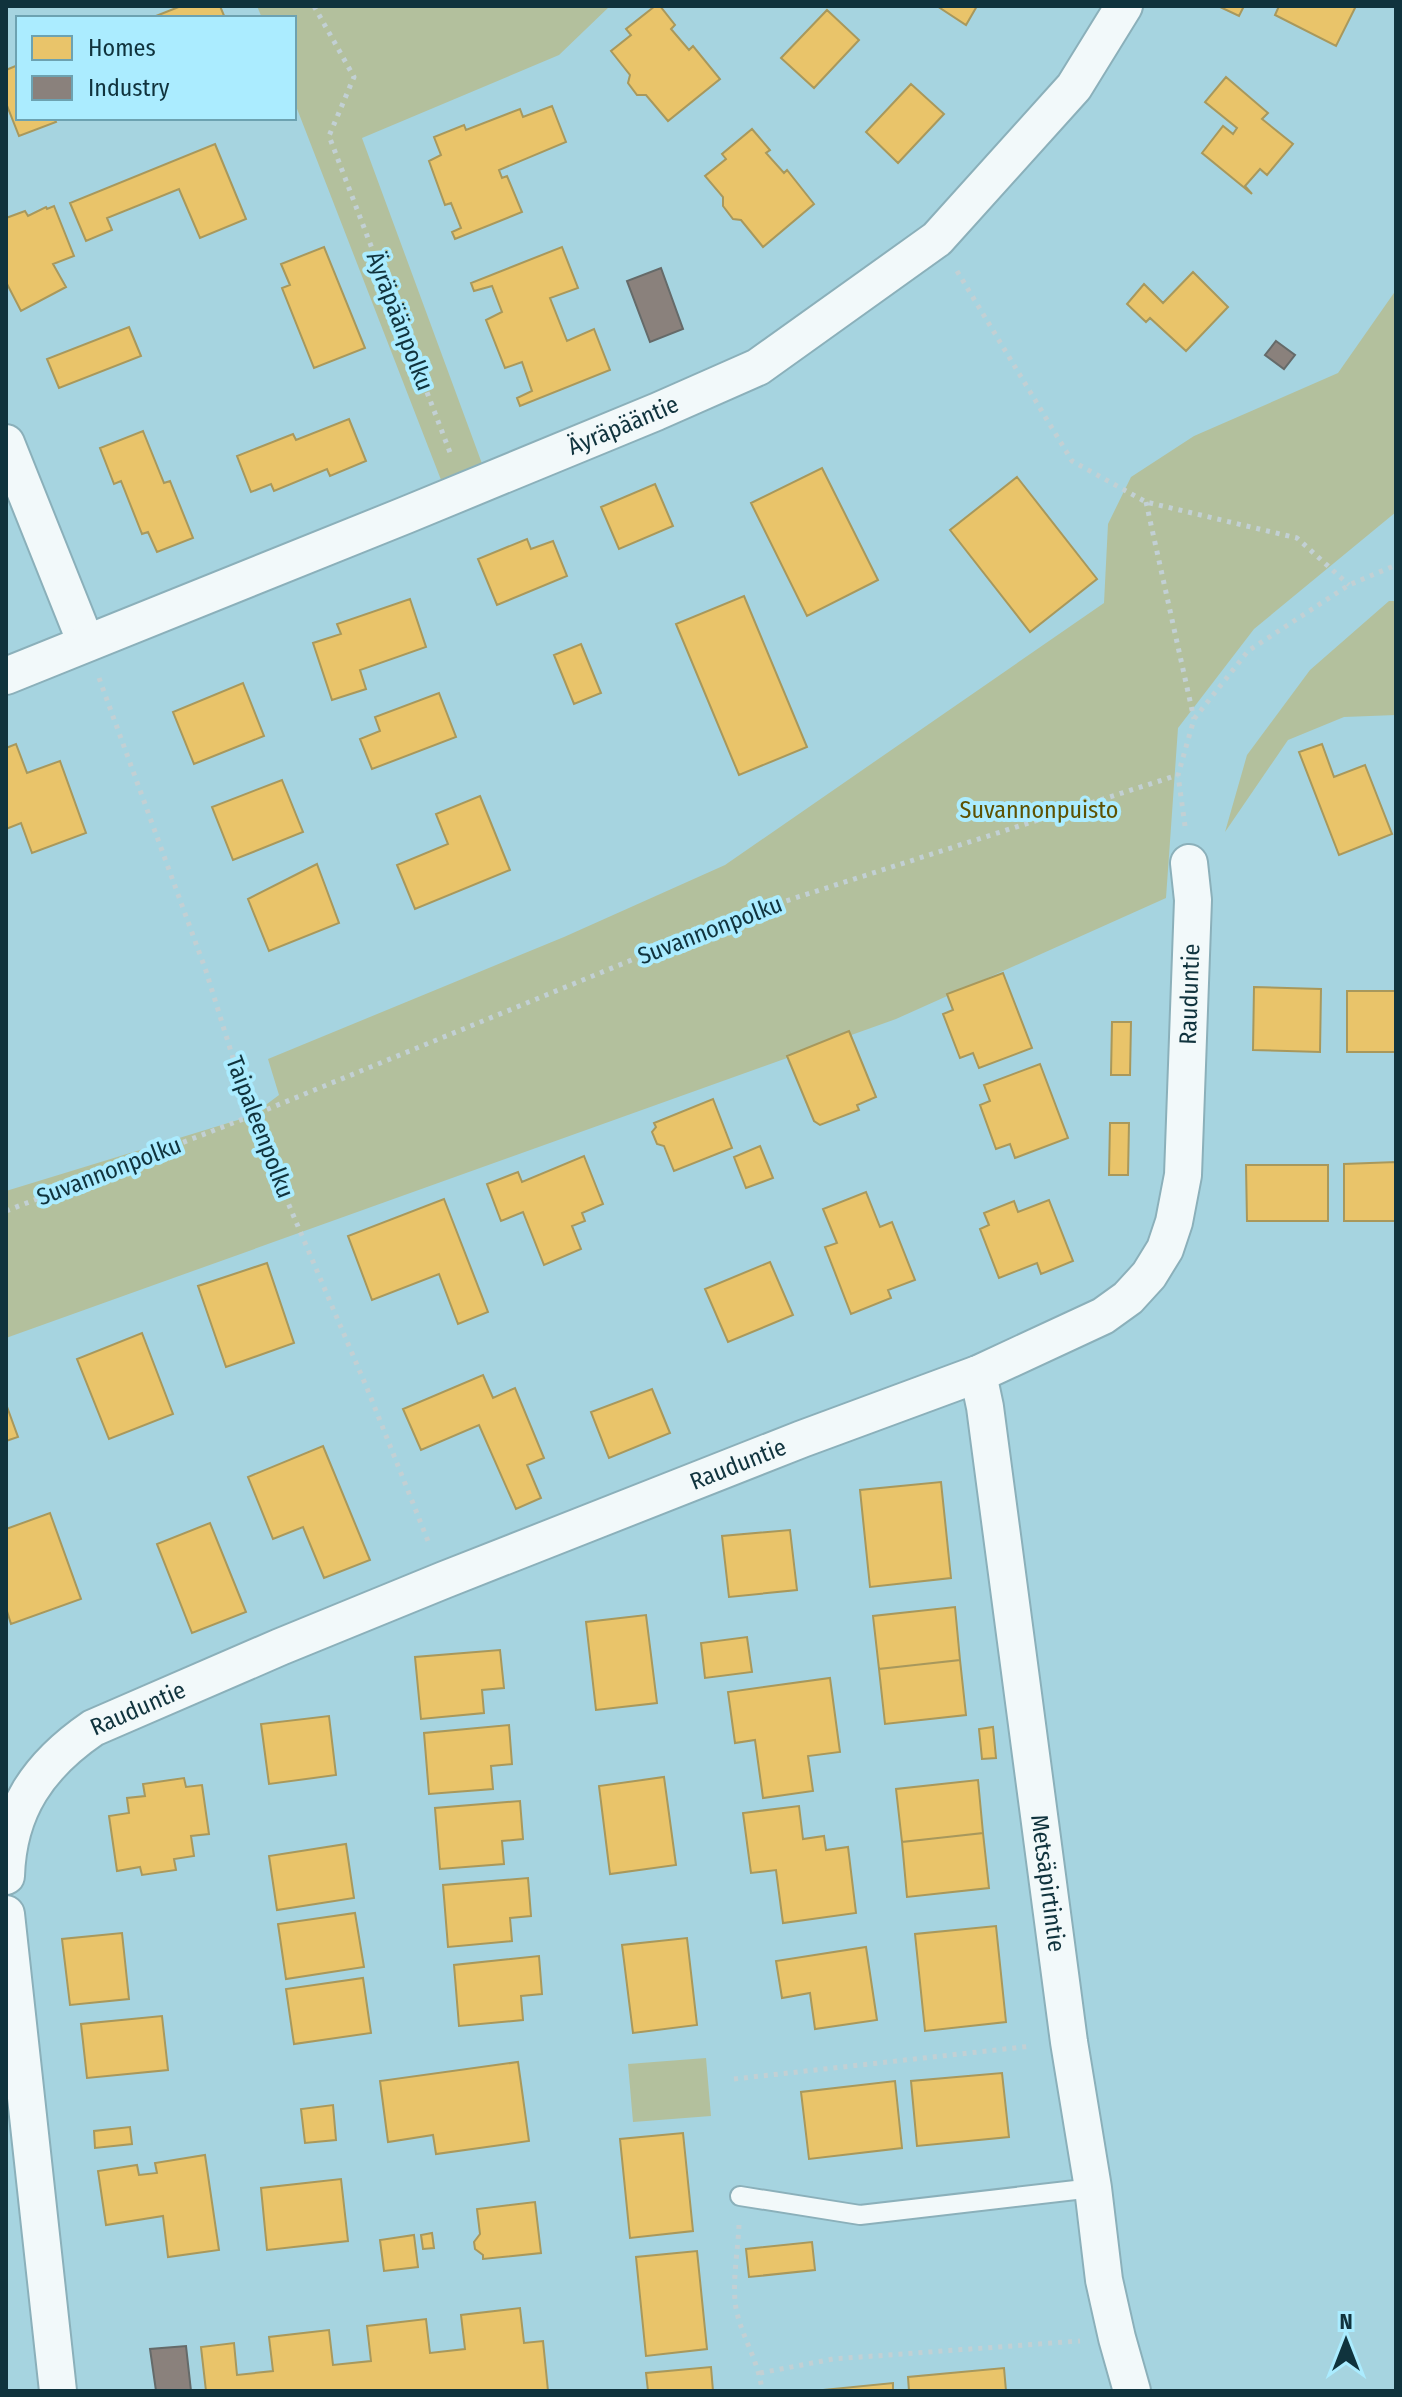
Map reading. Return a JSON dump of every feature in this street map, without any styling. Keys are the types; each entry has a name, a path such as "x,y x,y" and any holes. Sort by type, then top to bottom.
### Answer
{"street":[{"name":"Äyräpääntie","path":"6,676 464,491 758,367 937,239 1074,87 1124,6"},
{"path":"6,443 86,643"},
{"name":"Rauduntie","path":"6,1876 16,1817 28,1791 65,1747 120,1715 444,1580 787,1445 978,1374 1103,1316 1128,1298 1149,1275 1165,1249 1183,1175 1193,900 1189,863"},
{"name":"Metsäpirtintie","path":"978,1374 1104,2280 1132,2391"},
{"path":"6,1914 58,2391"}],"lane":[{"path":"740,2196 860,2215 1093,2188"}],"path":[{"name":"Äyräpäänpolku","path":"314,6 354,77 329,136 464,491"},
{"path":"937,239 1072,461 1146,502 1297,538 1349,585"},
{"path":"1146,502 1194,719"},
{"path":"1189,863 1178,775 1194,719 1248,651 1349,585 1396,565"},
{"name":"Taipaleenpolku","path":"86,643 206,971 251,1116 369,1393 444,1580"},
{"name":"Suvannonpolku","path":"6,1211 251,1116 739,916 1178,775"},
{"path":"734,2079 1069,2042"},
{"path":"740,2196 735,2301 760,2373 762,2391"},
{"path":"760,2373 833,2359 1117,2338"}],"green space":[{"path":"257,6 610,6 559,55 362,138 484,469 443,485 296,106 296,16 261,16"},
{"name":"Suvannonpuisto","path":"1396,290 1396,512 1254,629 1178,728 1166,898 896,1019 6,1338 6,1191 251,1116 279,1095 268,1059 564,937 725,865 1104,603 1108,524 1131,477 1194,436 1338,373"},
{"path":"1389,601 1396,601 1396,715 1344,717 1288,740 1225,832 1247,755 1310,670"},
{"path":"706,2058 711,2116 633,2122 628,2064"}],"building: Homes":[{"path":"181,6 220,6 224,16 156,16"},
{"path":"655,6 660,6 675,25 671,29 689,50 693,46 720,79 668,121 646,95 637,95 628,83 630,75 611,51 631,35 626,29"},
{"path":"937,6 977,6 966,25"},
{"path":"1218,6 1244,6 1239,16"},
{"path":"1279,6 1356,6 1336,46 1275,15"},
{"path":"827,10 859,40 814,88 781,58"},
{"path":"16,66 16,120 56,122 19,136 6,103 6,70"},
{"path":"1226,77 1268,113 1262,119 1293,144 1267,175 1260,169 1245,186 1252,194 1202,153 1223,126 1233,134 1237,128 1205,102"},
{"path":"911,84 944,114 898,163 866,132"},
{"path":"552,106 566,142 499,170 502,178 507,176 522,212 455,239 452,232 461,228 451,203 445,205 429,161 441,155 434,137 464,125 466,130 520,109 523,117"},
{"path":"752,129 770,150 766,153 784,173 787,170 814,204 763,247 741,220 733,219 723,206 723,197 705,176 726,159 722,154"},
{"path":"215,144 246,219 200,238 179,189 107,218 112,230 86,241 70,203"},
{"path":"54,206 74,256 53,264 66,287 21,311 6,282 6,218 25,211 28,216"},
{"path":"324,247 365,348 314,368 282,288 290,285 281,264"},
{"path":"562,247 578,288 550,298 567,341 594,329 610,370 520,406 517,398 532,391 522,362 505,368 486,320 502,312 492,286 474,291 471,283"},
{"path":"1193,272 1228,307 1186,351 1150,318 1146,322 1127,304 1144,284 1163,303"},
{"path":"129,327 141,356 59,388 47,359"},
{"path":"349,419 366,461 330,476 327,469 274,491 271,484 251,492 237,456 293,434 296,440"},
{"path":"143,431 164,483 170,481 193,538 157,552 148,532 142,534 121,481 114,484 100,448"},
{"path":"822,468 878,580 807,616 751,503"},
{"path":"1017,477 1097,579 1030,632 950,530"},
{"path":"655,484 673,526 619,549 601,507"},
{"path":"527,539 531,549 553,541 567,576 497,605 478,559"},
{"path":"744,596 807,747 739,775 676,624"},
{"path":"410,599 426,647 360,670 366,689 332,700 313,643 341,634 337,624"},
{"path":"581,644 601,693 574,704 554,655"},
{"path":"243,683 264,736 194,764 173,712"},
{"path":"439,693 456,737 372,769 360,739 380,731 375,717"},
{"path":"16,744 27,773 60,761 86,833 32,853 21,823 6,829 6,748"},
{"path":"1322,744 1334,777 1365,765 1392,834 1339,855 1299,752"},
{"path":"282,780 303,832 233,860 212,807"},
{"path":"480,796 510,870 415,909 397,865 448,844 436,814"},
{"path":"317,864 339,923 269,951 248,899"},
{"path":"1003,973 1032,1048 979,1068 973,1053 960,1058 943,1014 953,1010 947,994"},
{"path":"1254,987 1321,989 1320,1052 1253,1050"},
{"path":"1347,991 1396,991 1396,1052 1347,1052"},
{"path":"1112,1022 1131,1022 1130,1075 1111,1075"},
{"path":"849,1031 876,1097 857,1105 859,1110 820,1125 814,1121 787,1056"},
{"path":"1040,1064 1068,1138 1015,1158 1010,1144 996,1149 980,1105 990,1101 984,1085"},
{"path":"713,1099 732,1148 674,1171 664,1146 657,1144 652,1132 656,1127 654,1123"},
{"path":"1110,1123 1129,1123 1128,1175 1109,1175"},
{"path":"760,1146 773,1178 746,1188 734,1157"},
{"path":"584,1156 603,1204 582,1213 585,1221 572,1226 581,1249 544,1265 523,1212 501,1221 487,1184 518,1172 522,1182"},
{"path":"1396,1162 1396,1221 1344,1221 1344,1164"},
{"path":"1246,1165 1328,1165 1328,1221 1247,1221"},
{"path":"866,1192 880,1227 892,1222 915,1280 888,1290 891,1298 851,1314 825,1247 837,1243 823,1209"},
{"path":"444,1199 488,1312 458,1324 439,1274 372,1300 348,1236"},
{"path":"1049,1200 1073,1261 1041,1274 1037,1263 999,1278 980,1229 989,1225 984,1213 1014,1201 1018,1212"},
{"path":"770,1262 793,1315 728,1342 705,1289"},
{"path":"267,1263 294,1343 226,1367 198,1286"},
{"path":"142,1333 173,1414 109,1439 77,1359"},
{"path":"483,1375 493,1398 515,1388 544,1458 527,1465 541,1498 516,1509 479,1425 421,1450 403,1409"},
{"path":"652,1389 670,1433 609,1458 591,1412"},
{"path":"6,1404 18,1437 6,1441"},
{"path":"323,1446 370,1560 324,1578 303,1527 273,1539 248,1477"},
{"path":"941,1482 951,1578 870,1587 860,1490"},
{"path":"50,1513 81,1599 11,1624 6,1608 6,1529"},
{"path":"210,1523 246,1612 192,1633 157,1544"},
{"path":"790,1530 797,1590 729,1597 722,1536"},
{"path":"955,1607 960,1660 879,1669 873,1616"},
{"path":"646,1615 657,1703 596,1710 586,1622"},
{"path":"747,1637 752,1672 705,1678 701,1643"},
{"path":"500,1650 504,1688 482,1690 484,1713 421,1719 415,1657"},
{"path":"960,1660 966,1715 885,1724 879,1669"},
{"path":"830,1678 840,1752 808,1756 813,1791 763,1798 755,1740 735,1743 728,1692"},
{"path":"329,1716 336,1775 269,1784 261,1724"},
{"path":"509,1725 512,1764 491,1766 493,1789 429,1794 424,1733"},
{"path":"993,1727 996,1758 982,1759 979,1729"},
{"path":"664,1777 676,1865 610,1874 599,1786"},
{"path":"184,1778 186,1787 202,1785 209,1834 191,1836 194,1856 174,1859 176,1870 142,1875 140,1867 117,1871 109,1816 129,1813 127,1798 145,1796 143,1784"},
{"path":"978,1780 983,1833 902,1842 896,1789"},
{"path":"520,1801 523,1839 502,1841 504,1864 440,1869 435,1808"},
{"path":"799,1806 803,1839 824,1836 826,1850 848,1847 856,1913 783,1923 776,1870 751,1873 743,1813"},
{"path":"983,1833 989,1888 907,1897 902,1842"},
{"path":"346,1844 354,1898 277,1910 269,1856"},
{"path":"528,1878 531,1916 510,1918 512,1941 448,1947 443,1885"},
{"path":"355,1913 364,1967 286,1979 278,1924"},
{"path":"996,1926 1006,2022 925,2031 915,1934"},
{"path":"122,1933 129,1999 70,2005 62,1939"},
{"path":"687,1938 697,2025 633,2033 622,1945"},
{"path":"866,1947 877,2020 815,2029 810,1993 782,1998 776,1961"},
{"path":"539,1956 542,1994 521,1996 523,2020 459,2026 454,1965"},
{"path":"363,1978 371,2033 294,2044 286,1989"},
{"path":"162,2016 168,2070 87,2078 81,2024"},
{"path":"518,2062 529,2141 436,2154 433,2135 388,2142 380,2081"},
{"path":"1002,2073 1009,2137 917,2146 911,2081"},
{"path":"895,2081 902,2148 809,2159 801,2092"},
{"path":"333,2105 336,2140 305,2143 301,2109"},
{"path":"130,2127 132,2144 95,2148 94,2131"},
{"path":"683,2133 693,2231 630,2238 620,2139"},
{"path":"205,2155 219,2250 168,2257 163,2216 106,2225 98,2171 137,2165 139,2175 157,2173 155,2163"},
{"path":"341,2179 348,2241 267,2250 261,2188"},
{"path":"535,2202 541,2253 483,2259 474,2242 480,2234 477,2209"},
{"path":"432,2233 434,2248 423,2249 421,2235"},
{"path":"414,2235 418,2267 384,2271 380,2240"},
{"path":"812,2242 815,2270 749,2277 746,2249"},
{"path":"697,2251 707,2349 646,2356 636,2257"},
{"path":"520,2308 524,2343 543,2341 548,2391 206,2391 201,2347 234,2343 237,2375 273,2371 269,2337 329,2330 333,2365 371,2361 367,2326 426,2319 430,2353 465,2349 461,2315"},
{"path":"711,2367 713,2391 648,2391 646,2373"},
{"path":"1004,2368 1006,2391 909,2391 908,2377"},
{"path":"893,2383 893,2391 813,2391"}],"building: Industry":[{"path":"661,268 683,329 650,342 627,281"},
{"path":"1276,341 1295,355 1284,369 1265,355"},
{"path":"186,2346 191,2391 156,2391 150,2349"}]}
